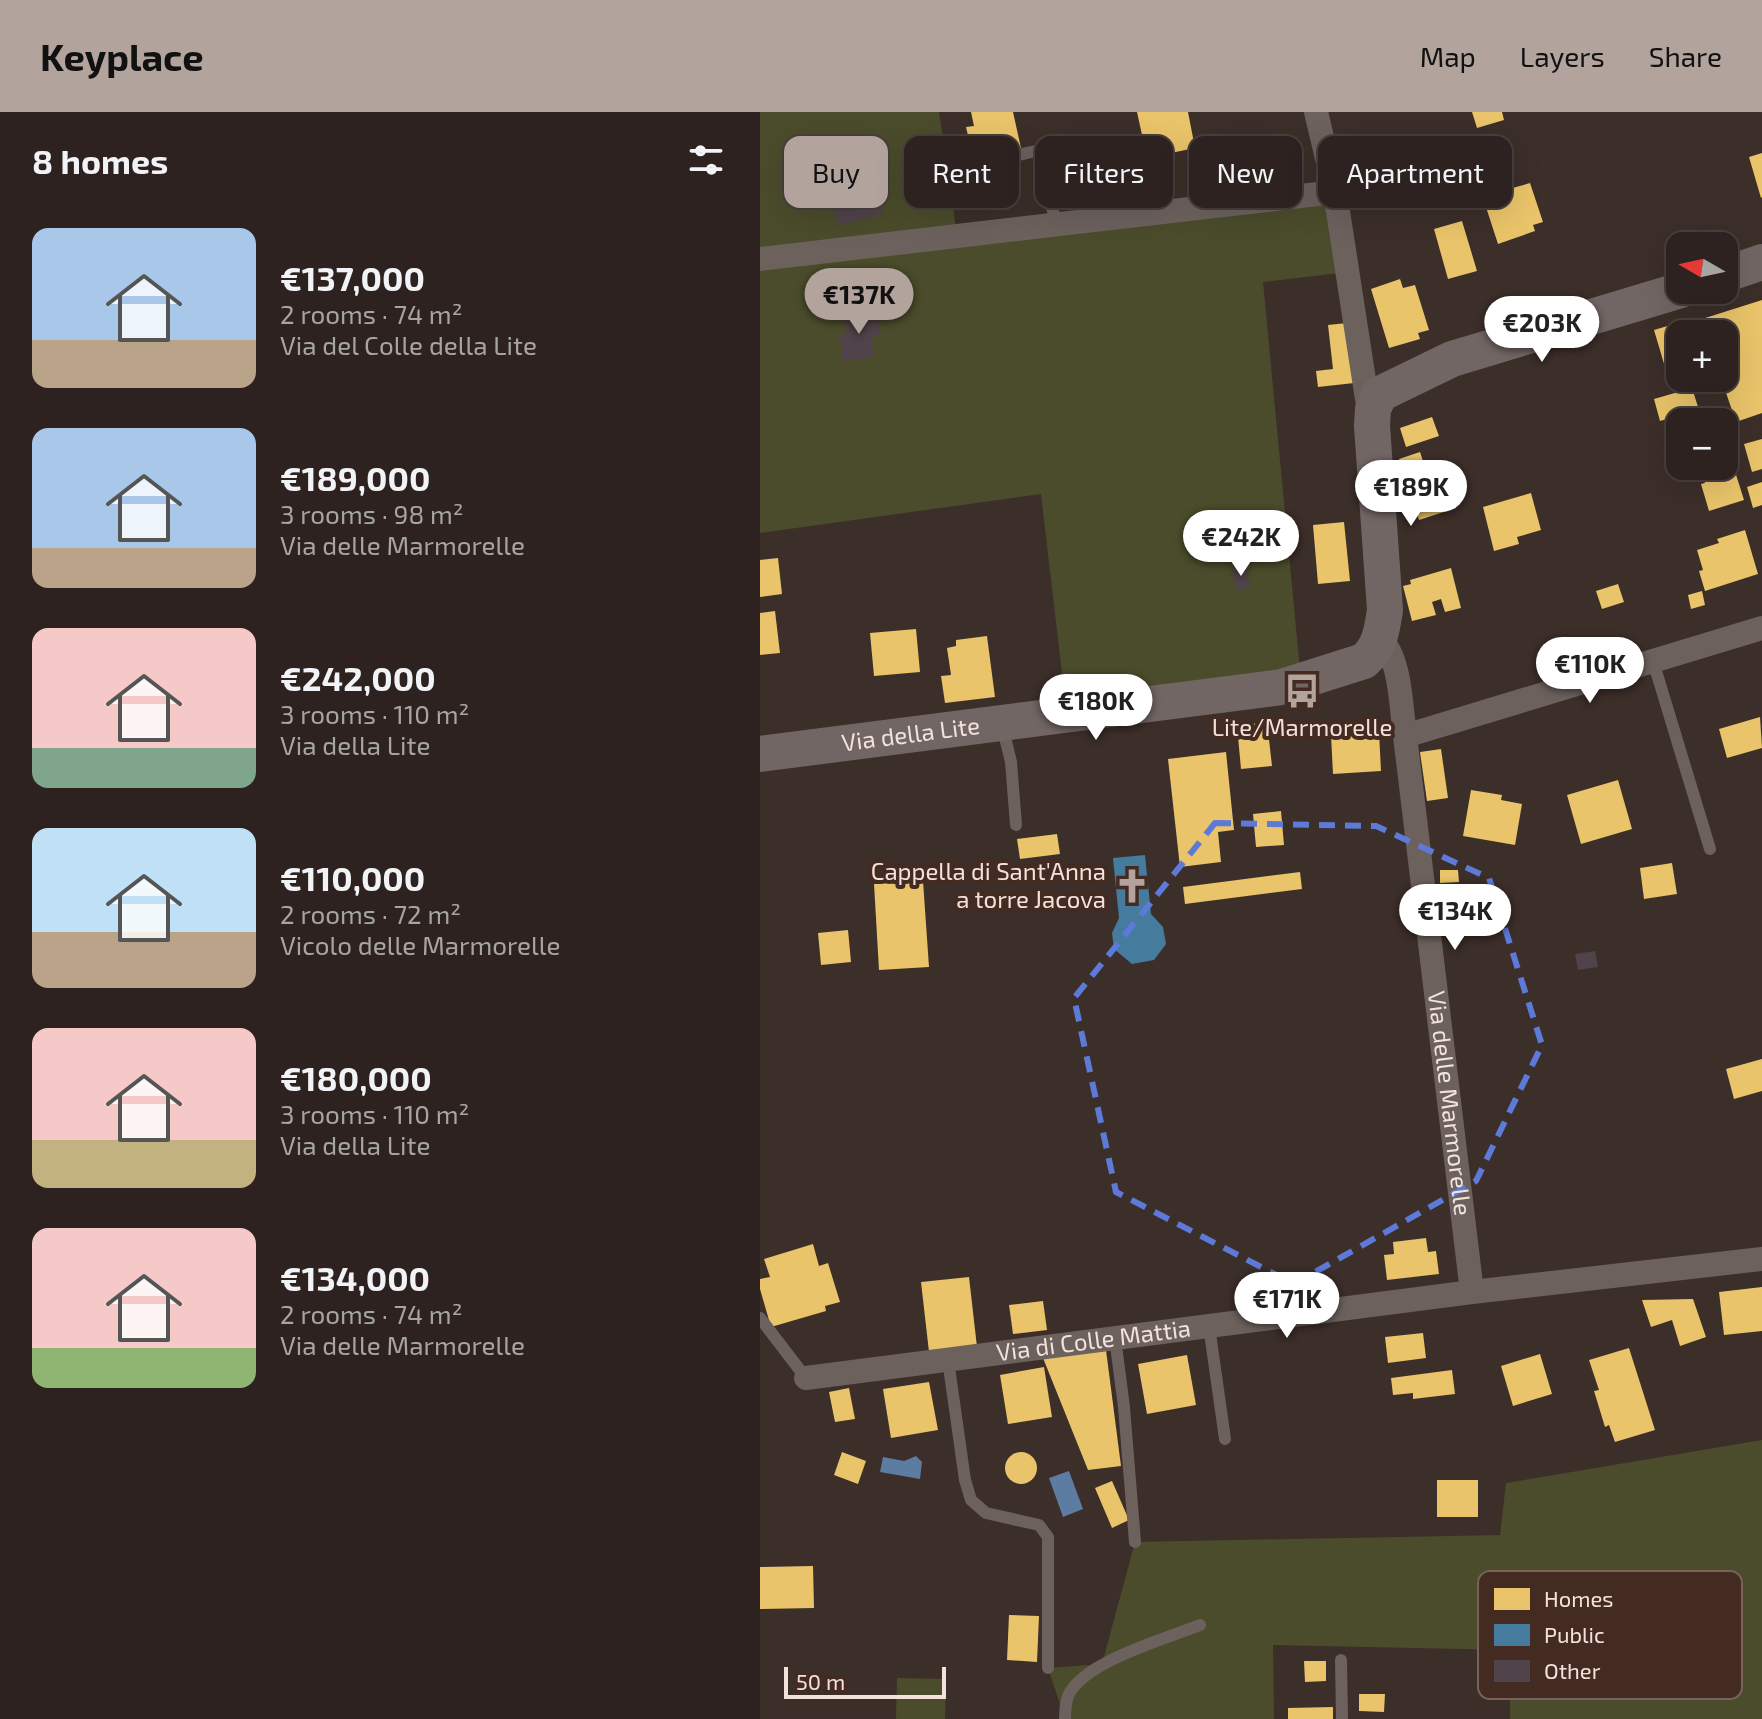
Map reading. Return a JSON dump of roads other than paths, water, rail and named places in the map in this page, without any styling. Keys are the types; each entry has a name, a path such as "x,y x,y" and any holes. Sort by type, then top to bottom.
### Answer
{"street":[{"path":"1316,112 1322,136"},
{"path":"760,259 1318,194"},
{"path":"1337,208 1367,399 1373,409"},
{"path":"1738,270 1762,262"},
{"path":"1380,639 1385,584 1372,426 1373,409 1380,394 1452,359 1666,295"},
{"path":"1405,736 1762,628"},
{"name":"Via della Lite","path":"760,754 1282,687 1364,661 1380,639"},
{"name":"Via delle Marmorelle","path":"1380,639 1389,646 1395,668 1405,736 1472,1292"},
{"name":"Via di Colle Mattia","path":"806,1378 1472,1292 1762,1259"}],"lane":[{"path":"1019,155 1040,150 1056,225"},
{"path":"1653,661 1710,849"},
{"path":"1002,724 1011,762 1016,825"},
{"path":"760,1318 806,1378"},
{"path":"1209,1326 1225,1439"},
{"path":"1115,1338 1135,1542"},
{"path":"948,1360 965,1480 971,1500 986,1513 1039,1525 1048,1537 1048,1668"},
{"path":"1065,1719 1067,1696 1095,1668 1200,1625"},
{"path":"1341,1660 1342,1719"}],"water":[{"path":"916,1456 922,1462 920,1479 880,1472 883,1457 904,1461"},
{"path":"1069,1471 1083,1509 1063,1517 1049,1478"}],"place":[{"name":"Lite/Marmorelle","path":"1302,691"},
{"name":"Cappella di Sant'Anna a torre Jacova","path":"1132,886"}]}
